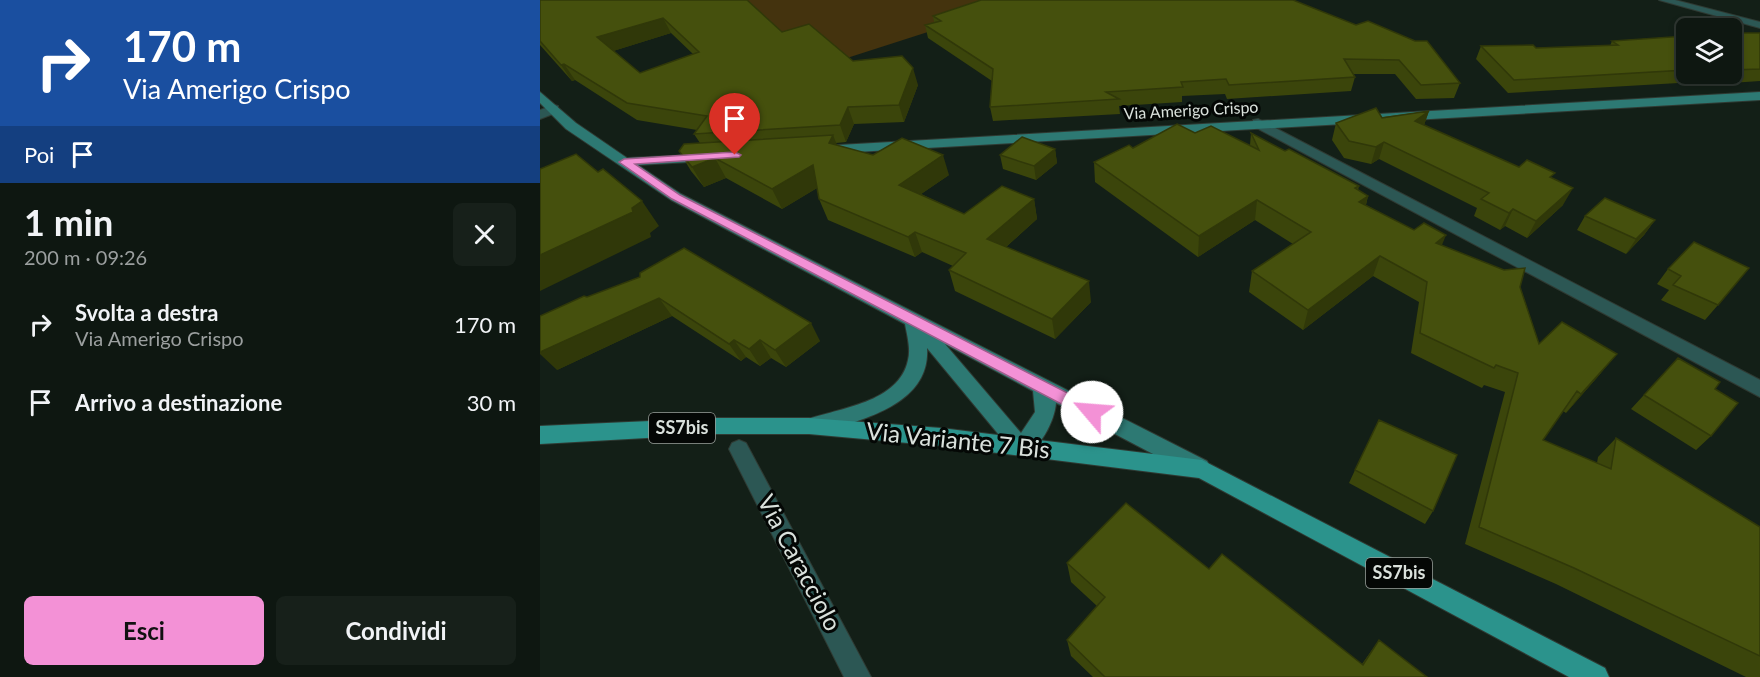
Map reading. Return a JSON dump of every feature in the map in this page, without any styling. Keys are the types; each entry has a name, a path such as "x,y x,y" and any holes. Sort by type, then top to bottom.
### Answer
{"main road":[{"path":"540,96 545,109 676,197 1202,469"},
{"name":"Via Amerigo Crispo","path":"810,150 1760,96"},
{"path":"624,162 717,156"},
{"path":"809,426 856,414 886,401 907,383 918,362 914,320"},
{"path":"914,320 1021,447 1045,417 1048,398 1041,386"},
{"name":"Via Variante 7 Bis","path":"545,437 717,426 809,426 941,437 1202,469 1596,677"}],"street":[{"path":"1664,0 1760,25"},
{"path":"1258,123 1760,389"},
{"name":"Via Caracciolo","path":"739,449 858,677"}],"shaded area":[{"path":"740,0 1027,0 819,67"}],"building":[{"path":"540,0 747,0 782,32 809,24 853,61 902,56 913,68 899,105 848,107 840,125 694,134 707,116 627,103 564,64 561,65 540,41","holes":["663,18 699,52 640,73 597,37"]},
{"path":"981,0 1293,0 1356,25 1368,21 1415,41 1427,41 1460,83 1421,85 1399,60 1344,59 1355,77 1229,85 1226,79 1181,82 1183,87 1106,92 1119,99 990,107 993,69 925,25 941,21 933,16"},
{"path":"1742,33 1760,33 1760,69 1742,70"},
{"path":"1676,37 1676,71 1514,80 1481,46 1533,45 1536,48 1618,45 1612,41"},
{"path":"1376,108 1382,118 1429,111 1415,121 1519,167 1527,160 1555,173 1550,177 1573,188 1536,221 1513,209 1509,213 1481,199 1489,193 1384,142 1376,147 1349,141 1336,123"},
{"path":"1177,124 1195,133 1211,126 1259,150 1251,133 1285,151 1289,149 1359,186 1355,188 1368,196 1359,202 1414,230 1424,223 1446,235 1436,243 1504,270 1525,268 1520,287 1539,344 1562,322 1617,354 1581,394 1577,391 1543,440 1611,469 1616,438 1760,527 1760,656 1574,568 1479,527 1518,373 1496,365 1494,368 1420,333 1427,282 1380,256 1308,310 1252,271 1311,232 1257,200 1199,236 1094,162 1129,145 1133,148"},
{"path":"833,135 829,143 873,155 902,138 943,155 899,185 964,214 1002,186 1034,199 987,239 1089,281 1052,319 949,270 966,253 915,232 908,237 819,199 813,165 772,189 715,158 692,167 679,151 684,144"},
{"path":"1022,137 1055,149 1034,166 1000,155"},
{"path":"576,154 598,172 603,169 642,201 632,208 633,212 540,255 540,169"},
{"path":"1605,198 1655,220 1636,239 1585,216"},
{"path":"1694,242 1749,268 1718,305 1673,285 1681,276 1668,269"},
{"path":"684,248 811,323 775,350 760,340 749,349 734,340 729,344 659,298 540,352 540,316 584,296 587,297 640,277 640,273"},
{"path":"1678,358 1720,382 1715,389 1738,403 1711,436 1644,395"},
{"path":"1379,420 1457,455 1433,511 1355,470"},
{"path":"1126,503 1209,569 1222,554 1363,665 1379,640 1427,677 1105,677 1067,640 1105,597 1067,563"}],"route":[{"path":"735,155 624,162 676,197 1092,412"}]}
